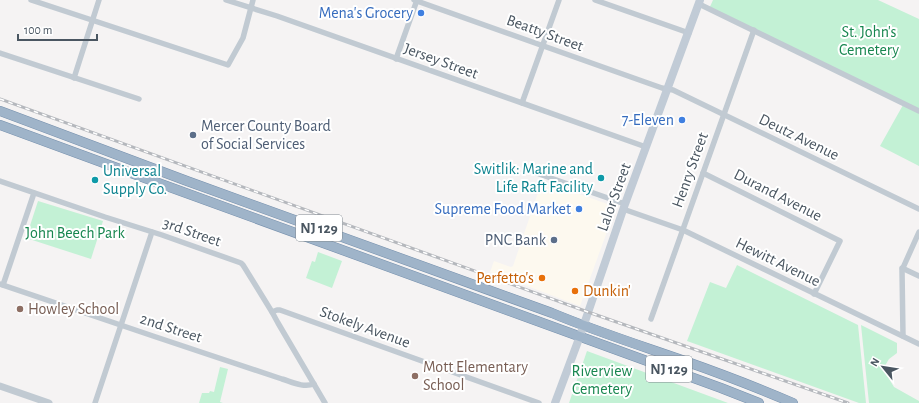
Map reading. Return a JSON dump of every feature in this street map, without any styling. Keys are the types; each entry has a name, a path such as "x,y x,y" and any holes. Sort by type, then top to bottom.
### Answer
{"highway":[{"name":"NJ 129","path":"0,111 545,310 573,322 680,359 793,403"},
{"name":"NJ 129","path":"0,124 759,403"}],"main road":[{"name":"Lalor Street","path":"555,403 584,325 624,206 700,2"}],"street":[{"path":"33,0 228,65 243,38 253,0"},
{"path":"74,78 99,0"},
{"name":"Jersey Street","path":"226,0 278,16 646,147"},
{"path":"396,59 416,0"},
{"name":"Beatty Street","path":"416,0 542,46 667,89"},
{"path":"522,103 559,0"},
{"path":"595,0 689,33"},
{"path":"700,2 919,111"},
{"name":"Henry Street","path":"651,319 754,30"},
{"path":"0,53 139,100"},
{"name":"Deutz Avenue","path":"667,89 673,90 919,209"},
{"name":"Hewitt Avenue","path":"525,169 683,230 919,344"},
{"name":"Durand Avenue","path":"703,173 840,241 814,294"},
{"name":"3rd Street","path":"0,181 241,263 272,312 314,384"},
{"path":"1,285 34,193"},
{"path":"95,403 152,232"},
{"path":"903,336 902,268 919,232"},
{"path":"902,268 919,276"},
{"name":"2nd Street","path":"1,285 295,383 308,386 314,384"},
{"name":"Stokely Avenue","path":"272,312 280,310 539,403"},
{"path":"314,384 325,403"},
{"path":"0,386 49,403"}],"shaded area":[{"path":"542,181 616,207 580,306 490,272 494,261 511,267 513,266"}],"green space":[{"name":"St. John's Cemetery","path":"713,0 878,0 919,19 919,166 880,146 903,105 709,9"},
{"name":"John Beech Park","path":"38,201 103,221 91,259 26,238"},
{"path":"318,252 342,261 332,288 306,278 312,261 315,262"},
{"path":"737,265 858,325 866,403 859,403 687,341 710,282 726,288"},
{"path":"861,325 897,343 897,353 889,359 883,369 894,387 919,401 919,403 869,403"},
{"name":"Riverview Cemetery","path":"587,351 728,403 569,403"},
{"path":"220,367 228,369 220,402 223,403 199,403 202,393 209,393 210,391 214,392"}],"railway":[{"path":"0,99 588,312 848,403"}],"place":[{"name":"Mena's Grocery","path":"421,13"},
{"name":"7-Eleven","path":"682,120"},
{"name":"Mercer County Board of Social Services","path":"193,135"},
{"name":"Switlik: Marine and Life Raft Facility","path":"601,178"},
{"name":"Universal Supply Co.","path":"95,180"},
{"name":"Supreme Food Market","path":"579,209"},
{"name":"PNC Bank","path":"554,240"},
{"name":"Perfetto's","path":"542,278"},
{"name":"Dunkin'","path":"575,291"},
{"name":"Howley School","path":"20,309"},
{"name":"Mott Elementary School","path":"415,376"}]}
